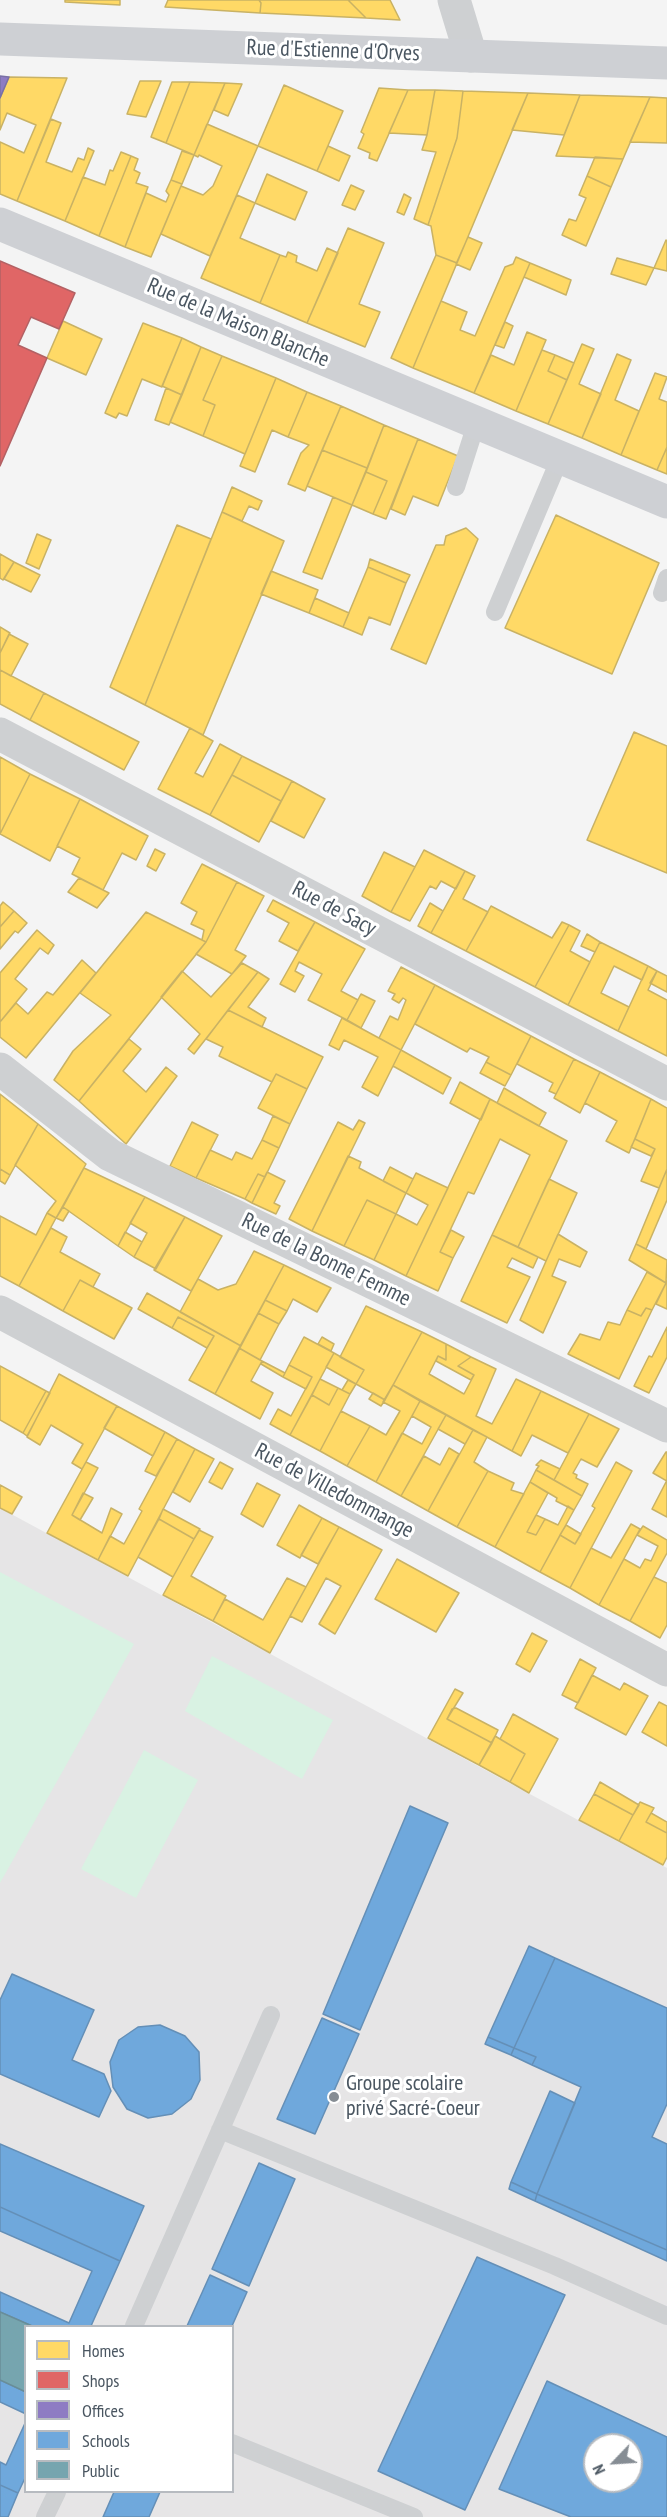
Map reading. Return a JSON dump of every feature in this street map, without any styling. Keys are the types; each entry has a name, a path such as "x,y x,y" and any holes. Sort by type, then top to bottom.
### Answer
{"street":[{"path":"454,0 471,56"},
{"name":"Rue d'Estienne d'Orves","path":"0,39 667,63"},
{"name":"Rue de la Maison Blanche","path":"0,224 667,502"},
{"name":"Rue de Sacy","path":"0,734 667,1084"},
{"name":"Rue de la Bonne Femme","path":"0,1069 110,1155 667,1426"},
{"name":"Rue de Villedommange","path":"0,1312 667,1670"}],"lane":[{"path":"456,487 477,421"},
{"path":"495,612 560,458"},
{"path":"134,2325 271,2015"},
{"path":"220,2130 555,2266 667,2316"},
{"path":"234,2444 414,2517"},
{"path":"45,2517 57,2493"}],"shaded area":[{"name":"Groupe scolaire privé Sacré-Coeur","path":"0,1508 667,1868 667,2517 0,2517"}],"green space":[{"path":"0,1572 134,1644 0,1883"},
{"path":"212,1656 333,1720 302,1779 185,1711"},
{"path":"144,1750 198,1780 136,1898 81,1869"}],"building: Homes":[{"path":"65,0 120,0 120,5 65,2"},
{"path":"168,0 259,0 261,3 260,13 165,7"},
{"path":"259,0 348,0 366,18 260,13"},
{"path":"348,0 390,0 400,20 366,18"},
{"path":"9,77 67,78 17,201 0,194 0,142 24,153 36,125 7,113 0,130 0,98"},
{"path":"140,81 161,81 146,117 127,114"},
{"path":"172,82 190,82 166,143 151,137"},
{"path":"190,82 225,83 194,155 166,143"},
{"path":"225,83 242,84 228,116 214,110"},
{"path":"284,85 343,111 317,171 258,146"},
{"path":"379,88 408,90 377,161 369,158 370,153 358,148 364,134 361,132"},
{"path":"408,90 435,90 427,135 389,133"},
{"path":"435,90 463,91 457,138 428,225 414,219 436,152 422,150"},
{"path":"463,91 528,93 457,263 436,255 431,226 428,225 457,138"},
{"path":"528,93 580,95 564,135 512,130"},
{"path":"580,95 650,97 623,159 556,156"},
{"path":"650,97 667,98 667,143 630,142"},
{"path":"51,119 61,123 46,162 72,172 78,158 84,160 88,148 94,151 65,221 17,201"},
{"path":"207,124 258,146 210,256 161,234 181,186 203,195 213,186 222,166 199,155 198,157 194,155"},
{"path":"328,146 350,156 339,181 317,171"},
{"path":"182,151 194,155 182,184 171,180"},
{"path":"121,152 131,156 99,236 65,221 83,177 105,185 110,170 113,171"},
{"path":"131,156 138,159 134,170 140,173 136,183 148,187 125,247 99,236"},
{"path":"595,157 623,159 611,187 587,176"},
{"path":"267,174 307,192 295,220 255,203"},
{"path":"587,176 611,187 586,246 562,235 569,219 576,221 586,198 579,195"},
{"path":"171,180 182,184 151,257 125,247 146,193 166,202 169,195 166,191"},
{"path":"351,185 364,191 355,210 342,205"},
{"path":"404,194 411,198 404,215 397,212"},
{"path":"237,195 255,203 240,238 280,255 260,303 201,278"},
{"path":"348,228 384,243 359,304 380,312 365,347 307,323"},
{"path":"468,237 482,243 470,270 456,264"},
{"path":"667,241 667,271 654,268"},
{"path":"327,248 338,253 307,323 260,303 280,255 286,257 288,252 297,256 296,262 317,271"},
{"path":"436,255 457,263 413,368 391,358"},
{"path":"516,257 530,263 474,393 413,368 441,301 467,312 460,330 475,336 505,267 513,264"},
{"path":"617,258 654,268 646,285 611,274"},
{"path":"530,263 571,280 566,295 524,277"},
{"path":"63,321 102,339 86,375 47,358"},
{"path":"505,322 513,326 504,348 495,345"},
{"path":"143,323 182,338 162,387 142,379 127,416 119,413 116,418 105,413"},
{"path":"527,332 546,340 516,411 474,393 491,355 514,365"},
{"path":"182,338 201,347 182,395 162,386"},
{"path":"582,344 594,349 579,384 601,394 582,438 548,424"},
{"path":"201,347 222,356 203,400 215,405 203,436 170,422"},
{"path":"542,350 555,355 548,371 567,380 548,424 516,411"},
{"path":"617,354 631,360 615,400 639,411 621,455 582,438"},
{"path":"555,355 574,363 567,380 548,371"},
{"path":"222,356 276,378 245,454 203,436 215,405 203,400"},
{"path":"655,373 667,377 659,399 667,402 667,447 657,470 621,455"},
{"path":"276,378 307,392 288,437 272,430 255,472 240,466"},
{"path":"166,388 182,395 169,425 155,420"},
{"path":"307,392 341,406 305,491 288,484 301,453 309,445 288,437"},
{"path":"341,406 384,425 367,468 322,450"},
{"path":"384,425 418,439 386,519 373,514 387,481 366,472"},
{"path":"418,439 458,456 438,506 413,496 405,515 391,509"},
{"path":"667,447 667,474 657,470"},
{"path":"322,450 367,468 352,505 307,486"},
{"path":"366,472 387,481 373,514 352,505"},
{"path":"232,487 262,501 258,510 249,506 242,521 222,512"},
{"path":"333,497 352,505 322,579 303,572"},
{"path":"222,512 284,541 203,735 145,705"},
{"path":"556,515 659,563 612,674 505,628"},
{"path":"177,525 211,539 145,705 110,687"},
{"path":"466,528 478,539 426,664 391,649 436,545 444,545 446,536"},
{"path":"37,534 51,540 39,569 26,563"},
{"path":"0,554 14,562 3,580 0,578"},
{"path":"370,559 410,575 406,583 368,567"},
{"path":"14,562 40,575 31,592 4,579"},
{"path":"368,567 406,583 390,625 369,617 362,635 343,627"},
{"path":"271,571 318,590 309,613 261,594"},
{"path":"315,598 349,613 343,627 309,613"},
{"path":"0,627 10,633 0,653"},
{"path":"9,634 28,644 11,676 0,670 0,653"},
{"path":"0,670 44,693 30,720 0,704"},
{"path":"44,693 139,742 124,770 30,720"},
{"path":"190,728 213,741 195,773 203,777 220,744 242,756 210,815 158,789"},
{"path":"634,732 667,746 667,873 587,840"},
{"path":"242,756 292,781 281,801 232,775"},
{"path":"0,757 30,774 0,834"},
{"path":"30,774 80,799 50,861 0,834"},
{"path":"232,775 281,801 259,842 210,815"},
{"path":"292,781 325,799 304,838 271,821"},
{"path":"80,799 148,836 136,860 122,853 103,890 72,874 80,858 57,846"},
{"path":"155,849 165,854 156,871 147,866"},
{"path":"424,850 465,871 456,889 441,881 436,889 430,886 410,921 391,912"},
{"path":"384,852 415,867 391,912 362,896"},
{"path":"202,864 237,882 206,942 202,940 204,930 191,924 197,912 181,903"},
{"path":"465,871 475,876 463,899 488,912 466,951 431,933"},
{"path":"79,878 109,893 97,908 68,892"},
{"path":"237,882 264,896 235,950 246,956 232,974 196,954 206,942"},
{"path":"273,900 315,922 298,951 279,941 289,923 267,911"},
{"path":"3,902 14,911 0,927 0,906"},
{"path":"430,903 443,911 431,933 418,926"},
{"path":"491,906 552,938 562,922 569,925 535,987 466,951"},
{"path":"14,911 27,923 18,933 15,931 0,949 0,927"},
{"path":"146,912 206,942 79,1101 54,1080 73,1051 111,1015 80,993"},
{"path":"315,922 365,949 341,991 358,1000 347,1020 308,1000 322,974 299,962 295,971 304,976 295,992 280,984"},
{"path":"569,925 580,931 570,951 590,962 568,1005 535,987"},
{"path":"37,930 54,945 48,954 40,948 15,979 27,989 0,1022 0,973"},
{"path":"587,934 600,942 595,952 581,946"},
{"path":"600,942 648,966 642,980 614,966 601,993 629,1007 618,1031 568,1005"},
{"path":"82,960 96,973 26,1058 0,1037 0,1022 16,1003 28,1014 47,992 53,995"},
{"path":"242,963 258,972 194,1054 188,1049 200,1034 161,997 182,971 211,997"},
{"path":"648,966 657,971 648,990 667,1000 667,1056 618,1031"},
{"path":"401,967 435,985 401,1050 379,1038 390,1016 398,1020 406,1000 403,998 399,1003 392,999 395,994 388,991"},
{"path":"657,971 667,976 667,992 650,983"},
{"path":"258,972 269,979 248,1007 266,1018 262,1027 228,1010"},
{"path":"435,985 531,1036 511,1075 486,1062 489,1057 470,1048 467,1052 415,1024"},
{"path":"361,994 375,1001 361,1028 347,1020"},
{"path":"228,1010 323,1057 307,1089 276,1074 272,1082 219,1056 223,1047 206,1039"},
{"path":"342,1018 401,1050 378,1096 362,1087 378,1057 344,1040 339,1050 329,1045"},
{"path":"531,1036 574,1059 556,1094 549,1091 553,1083 517,1064"},
{"path":"129,1039 141,1049 123,1071 146,1092 166,1067 177,1076 126,1144 79,1101"},
{"path":"401,1050 451,1078 443,1094 393,1066"},
{"path":"574,1059 600,1072 580,1113 554,1098"},
{"path":"486,1062 511,1075 505,1086 480,1073"},
{"path":"600,1072 651,1099 629,1153 606,1141 617,1121 585,1103"},
{"path":"276,1074 307,1089 290,1124 258,1108"},
{"path":"460,1082 490,1099 481,1120 450,1103"},
{"path":"504,1088 546,1113 539,1126 497,1103"},
{"path":"0,1094 38,1124 10,1175 0,1169"},
{"path":"490,1099 567,1141 518,1247 492,1235 530,1155 500,1139 474,1194 468,1192 440,1252 453,1258 438,1291 406,1276"},
{"path":"651,1099 667,1108 667,1169 659,1188 641,1181 655,1149 635,1139"},
{"path":"273,1116 290,1124 279,1148 262,1140"},
{"path":"359,1120 365,1123 312,1231 289,1219 338,1122 353,1130"},
{"path":"192,1122 218,1135 196,1178 170,1166"},
{"path":"38,1124 86,1164 56,1218 47,1213 56,1201 15,1165"},
{"path":"635,1139 655,1149 651,1156 631,1147"},
{"path":"262,1140 279,1148 265,1177 258,1174 245,1199 196,1178 210,1150 232,1160 236,1152 252,1159"},
{"path":"348,1156 361,1162 359,1168 406,1193 396,1214 367,1200 344,1246 312,1231"},
{"path":"390,1167 413,1179 406,1193 383,1181"},
{"path":"84,1168 145,1197 118,1246 63,1207"},
{"path":"0,1169 10,1175 5,1184 0,1181"},
{"path":"667,1169 667,1200 646,1249 636,1244"},
{"path":"267,1172 285,1181 274,1203 280,1206 276,1214 252,1203"},
{"path":"416,1173 448,1188 406,1276 374,1260 396,1214 417,1225 428,1205 406,1193"},
{"path":"258,1174 265,1177 252,1203 245,1199"},
{"path":"549,1179 577,1193 546,1261 518,1247"},
{"path":"145,1197 185,1217 156,1269 134,1257 147,1233 130,1223"},
{"path":"367,1200 396,1214 374,1260 344,1246"},
{"path":"63,1207 69,1211 63,1221 56,1218"},
{"path":"47,1213 56,1218 19,1286 0,1276 0,1216 36,1235"},
{"path":"185,1217 222,1236 191,1291 154,1270"},
{"path":"51,1228 67,1237 60,1252 100,1274 93,1287 80,1280 63,1311 19,1286"},
{"path":"451,1230 464,1237 453,1258 440,1252"},
{"path":"125,1232 142,1242 134,1257 118,1246"},
{"path":"558,1234 587,1252 580,1267 559,1259 552,1276 566,1282 543,1333 520,1320"},
{"path":"492,1235 538,1257 533,1268 512,1258 507,1267 530,1277 507,1323 461,1301"},
{"path":"636,1244 667,1260 666,1283 629,1260"},
{"path":"254,1251 284,1265 241,1346 180,1312 198,1279 218,1290 236,1284"},
{"path":"284,1265 331,1288 317,1312 293,1299 287,1311 265,1300"},
{"path":"647,1272 666,1283 652,1310 646,1308 641,1316 627,1310"},
{"path":"80,1280 132,1308 114,1339 63,1311"},
{"path":"667,1281 667,1309 656,1304"},
{"path":"147,1293 241,1346 215,1394 189,1380 214,1336 178,1317 172,1328 138,1309"},
{"path":"265,1300 287,1311 279,1324 258,1313"},
{"path":"366,1306 422,1332 385,1400 356,1384 364,1370 340,1357"},
{"path":"646,1308 652,1310 619,1379 568,1354 580,1334 600,1340 608,1322 620,1325 627,1310 641,1316"},
{"path":"258,1313 279,1324 260,1360 239,1348"},
{"path":"178,1317 214,1336 207,1348 172,1328"},
{"path":"667,1327 667,1357 649,1393 634,1386"},
{"path":"422,1332 446,1344 446,1360 438,1356 429,1374 464,1394 474,1375 458,1366 471,1357 496,1369 476,1416 492,1424 516,1379 541,1391 512,1451 393,1385"},
{"path":"304,1337 334,1353 290,1435 270,1424 278,1409 291,1416 312,1377 289,1365"},
{"path":"322,1337 334,1344 331,1351 318,1344"},
{"path":"446,1344 471,1357 458,1366 474,1375 471,1380 436,1361 438,1356 446,1360"},
{"path":"239,1348 262,1361 251,1381 273,1393 260,1419 215,1394"},
{"path":"334,1353 364,1370 356,1384 326,1367"},
{"path":"262,1361 285,1373 283,1377 261,1364"},
{"path":"289,1365 312,1377 306,1389 283,1377"},
{"path":"0,1366 46,1391 23,1433 0,1420"},
{"path":"59,1374 117,1406 82,1469 72,1463 83,1444 51,1425 40,1445 27,1437"},
{"path":"320,1379 338,1388 329,1405 312,1395"},
{"path":"348,1380 356,1384 350,1394 342,1390"},
{"path":"393,1385 420,1401 376,1482 347,1466 370,1426 386,1435 400,1411 383,1402"},
{"path":"338,1388 350,1394 320,1451 290,1435 312,1395 329,1405"},
{"path":"46,1391 50,1393 27,1436 23,1433"},
{"path":"541,1391 589,1414 568,1453 532,1435 521,1456 512,1451"},
{"path":"373,1393 385,1400 381,1406 369,1399"},
{"path":"420,1401 446,1415 401,1496 376,1482 402,1433 422,1444 431,1427 412,1416"},
{"path":"117,1406 165,1432 153,1456 104,1428"},
{"path":"341,1411 370,1426 347,1466 320,1451"},
{"path":"589,1414 619,1429 597,1467 581,1459 573,1473 577,1475 576,1478 588,1484 582,1496 554,1480"},
{"path":"446,1415 473,1430 465,1444 438,1429"},
{"path":"473,1430 487,1437 474,1462 488,1471 457,1527 428,1511"},
{"path":"165,1432 177,1439 156,1476 145,1471"},
{"path":"177,1439 195,1449 128,1576 98,1560 110,1536 124,1544 142,1511 139,1509"},
{"path":"449,1448 459,1454 428,1511 401,1496 424,1456 440,1465"},
{"path":"195,1449 214,1459 190,1502 173,1492"},
{"path":"667,1452 667,1481 653,1473"},
{"path":"541,1460 560,1469 554,1480 536,1470 539,1466 536,1465"},
{"path":"86,1462 98,1468 72,1515 102,1533 111,1508 122,1514 98,1560 47,1533"},
{"path":"220,1462 233,1469 222,1489 209,1482"},
{"path":"616,1462 632,1471 570,1588 540,1572 560,1535 575,1544"},
{"path":"536,1470 582,1496 574,1510 556,1501 557,1498 530,1482"},
{"path":"488,1471 514,1483 511,1490 524,1494 495,1547 457,1527"},
{"path":"667,1480 667,1517 652,1509"},
{"path":"530,1482 548,1493 527,1532 536,1535 545,1519 558,1525 568,1506 574,1510 540,1572 495,1547"},
{"path":"257,1483 280,1495 263,1527 241,1514"},
{"path":"0,1485 22,1497 12,1514 0,1508"},
{"path":"83,1493 93,1498 80,1520 72,1515"},
{"path":"299,1505 322,1518 300,1558 277,1545"},
{"path":"163,1509 200,1529 194,1539 159,1519"},
{"path":"536,1515 545,1519 536,1535 527,1532"},
{"path":"322,1518 339,1527 318,1564 301,1555"},
{"path":"159,1519 194,1539 173,1577 138,1557"},
{"path":"631,1524 640,1529 599,1605 570,1588 591,1548 611,1558"},
{"path":"566,1525 581,1534 575,1544 560,1535"},
{"path":"643,1526 667,1540 667,1553 630,1621 599,1605 624,1559 640,1568 645,1559 651,1561 658,1546 637,1535"},
{"path":"339,1527 382,1550 335,1634 319,1624 341,1586 326,1578 302,1622 290,1616"},
{"path":"199,1530 213,1537 191,1576 226,1596 213,1621 163,1595"},
{"path":"397,1559 459,1593 436,1632 375,1599"},
{"path":"654,1577 667,1583 667,1625 660,1638 630,1621"},
{"path":"287,1578 306,1587 270,1653 213,1621 225,1599 263,1620"},
{"path":"532,1633 547,1641 530,1672 516,1664"},
{"path":"580,1659 596,1668 578,1703 562,1695"},
{"path":"592,1675 620,1690 624,1683 648,1696 626,1735 575,1708"},
{"path":"455,1689 463,1693 447,1719 492,1743 479,1765 428,1738"},
{"path":"659,1702 667,1706 667,1746 642,1732"},
{"path":"456,1708 498,1730 492,1743 447,1719 452,1709"},
{"path":"513,1714 558,1739 529,1793 510,1782 525,1754 500,1739"},
{"path":"495,1736 525,1754 510,1782 479,1765"},
{"path":"600,1782 639,1805 633,1815 594,1794"},
{"path":"594,1794 633,1815 619,1841 579,1820"},
{"path":"640,1802 654,1808 646,1822 667,1833 667,1857 663,1865 619,1841"},
{"path":"651,1813 667,1822 667,1833 646,1822"}],"building: Shops":[{"path":"0,261 75,293 59,329 31,317 18,345 47,358 0,466"}],"building: Offices":[{"path":"0,76 9,77 0,98"}],"building: Schools":[{"path":"410,1806 448,1823 360,2030 323,2014"},
{"path":"529,1946 555,1958 514,2048 488,2037"},
{"path":"555,1958 667,2008 667,2104 652,2137 667,2144 667,2250 537,2194 581,2087 532,2065 536,2057 514,2048"},
{"path":"12,1974 94,2010 72,2060 104,2074 111,2091 99,2117 0,2074 0,2000"},
{"path":"322,2018 359,2034 315,2134 277,2119"},
{"path":"160,2025 185,2036 199,2052 200,2080 191,2099 172,2114 148,2118 127,2109 113,2087 110,2062 119,2040 138,2027"},
{"path":"488,2037 514,2048 511,2055 485,2044"},
{"path":"514,2048 536,2057 532,2065 511,2055"},
{"path":"550,2091 575,2103 537,2194 511,2182"},
{"path":"0,2144 144,2206 120,2261 0,2207"},
{"path":"259,2163 295,2179 249,2286 212,2269"},
{"path":"511,2182 537,2194 535,2201 509,2189"},
{"path":"537,2194 667,2250 667,2261 535,2201"},
{"path":"0,2207 120,2261 91,2325 30,2325 0,2312 0,2292 69,2323 92,2271 0,2231"},
{"path":"477,2257 565,2295 465,2510 378,2471"},
{"path":"210,2275 247,2292 232,2325 187,2325"},
{"path":"0,2380 24,2391 24,2413 0,2402"},
{"path":"547,2381 667,2437 667,2517 571,2517 499,2489"},
{"path":"24,2425 24,2480 18,2493 0,2485 0,2462 6,2465"},
{"path":"0,2485 18,2493 8,2517 0,2517"},
{"path":"114,2493 160,2493 149,2517 103,2517"}],"building: Public":[{"path":"0,2312 30,2325 24,2325 24,2391 0,2380"}],"place":[{"name":"Groupe scolaire privé Sacré-Coeur","path":"334,2097"}]}
